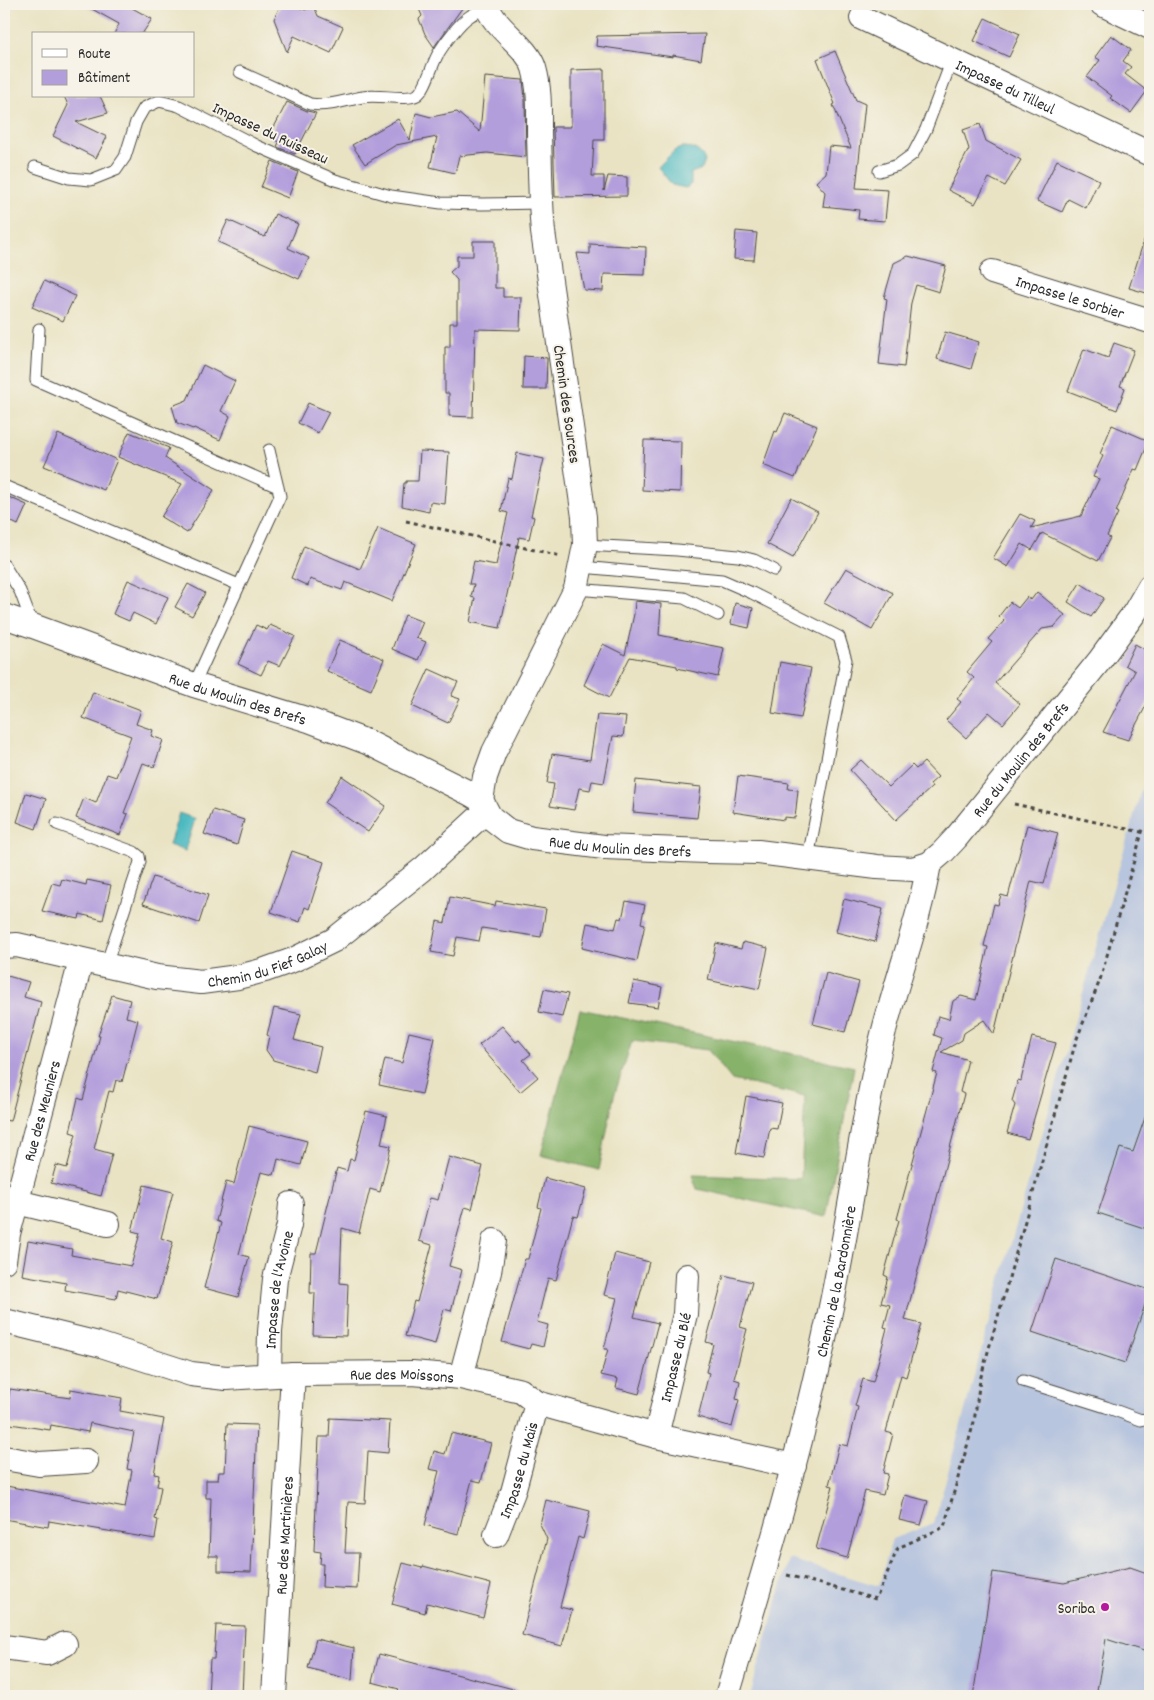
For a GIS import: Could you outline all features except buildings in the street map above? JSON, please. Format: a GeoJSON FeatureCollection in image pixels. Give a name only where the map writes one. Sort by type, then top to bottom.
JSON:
{"type":"FeatureCollection","features":[{"type":"Feature","properties":{"kind":"street"},"geometry":{"type":"LineString","coordinates":[[1102,4],[1150,27]]}},
{"type":"Feature","properties":{"kind":"street","name":"Chemin des Sources"},"geometry":{"type":"LineString","coordinates":[[483,805],[485,777],[494,752],[576,589],[583,558],[584,517],[540,202],[538,86],[533,66],[523,51],[498,26],[487,6]]}},
{"type":"Feature","properties":{"kind":"street","name":"Impasse du Tilleul"},"geometry":{"type":"LineString","coordinates":[[862,18],[1150,154]]}},
{"type":"Feature","properties":{"kind":"street","name":"Impasse le Sorbier"},"geometry":{"type":"LineString","coordinates":[[992,272],[1150,321]]}},
{"type":"Feature","properties":{"kind":"street","name":"Rue du Moulin des Brefs"},"geometry":{"type":"LineString","coordinates":[[4,616],[194,685],[309,720],[367,742],[410,763],[483,805],[498,825],[508,831],[532,838],[604,847],[706,852],[758,852],[895,868],[914,868],[929,864],[943,852],[1100,660],[1135,612],[1150,586]]}},
{"type":"Feature","properties":{"kind":"street","name":"Chemin du Fief Galay"},"geometry":{"type":"LineString","coordinates":[[4,946],[17,946],[157,977],[201,982],[238,977],[265,970],[293,960],[334,940],[424,869],[483,805]]}},
{"type":"Feature","properties":{"kind":"street","name":"Chemin de la Bardonnière"},"geometry":{"type":"LineString","coordinates":[[728,1696],[794,1466],[827,1327],[879,1048],[896,984],[919,912],[929,864]]}},
{"type":"Feature","properties":{"kind":"street","name":"Rue des Meuniers"},"geometry":{"type":"LineString","coordinates":[[4,1260],[8,1234],[81,961]]}},
{"type":"Feature","properties":{"kind":"street"},"geometry":{"type":"LineString","coordinates":[[17,1202],[108,1224]]}},
{"type":"Feature","properties":{"kind":"street","name":"Impasse de l'Avoine"},"geometry":{"type":"LineString","coordinates":[[269,1375],[274,1279],[289,1225],[291,1204]]}},
{"type":"Feature","properties":{"kind":"street"},"geometry":{"type":"LineString","coordinates":[[461,1377],[489,1272],[494,1241]]}},
{"type":"Feature","properties":{"kind":"street","name":"Impasse du Blé"},"geometry":{"type":"LineString","coordinates":[[656,1436],[685,1314],[687,1276]]}},
{"type":"Feature","properties":{"kind":"street","name":"Rue des Moissons"},"geometry":{"type":"LineString","coordinates":[[4,1320],[98,1344],[191,1374],[226,1378],[293,1374],[412,1372],[461,1377],[522,1391],[537,1403],[656,1436],[794,1466]]}},
{"type":"Feature","properties":{"kind":"street","name":"Rue des Martinières"},"geometry":{"type":"LineString","coordinates":[[274,1696],[293,1374]]}},
{"type":"Feature","properties":{"kind":"street","name":"Impasse du Maïs"},"geometry":{"type":"LineString","coordinates":[[496,1535],[513,1492],[537,1403]]}},
{"type":"Feature","properties":{"kind":"street"},"geometry":{"type":"LineString","coordinates":[[4,1458],[39,1464],[86,1461]]}},
{"type":"Feature","properties":{"kind":"street"},"geometry":{"type":"LineString","coordinates":[[4,1647],[47,1653],[64,1644]]}},
{"type":"Feature","properties":{"kind":"lane"},"geometry":{"type":"LineString","coordinates":[[240,72],[310,104],[334,104],[364,96],[408,98],[417,95],[423,89],[438,54],[454,33],[469,16],[487,6]]}},
{"type":"Feature","properties":{"kind":"lane"},"geometry":{"type":"LineString","coordinates":[[879,171],[898,165],[913,154],[926,129],[952,60]]}},
{"type":"Feature","properties":{"kind":"lane","name":"Impasse du Ruisseau"},"geometry":{"type":"LineString","coordinates":[[35,167],[69,178],[91,180],[116,170],[125,158],[136,122],[144,108],[159,101],[179,106],[257,146],[335,180],[391,196],[441,203],[540,202]]}},
{"type":"Feature","properties":{"kind":"lane"},"geometry":{"type":"LineString","coordinates":[[39,329],[36,380],[278,487]]}},
{"type":"Feature","properties":{"kind":"lane"},"geometry":{"type":"LineString","coordinates":[[194,685],[280,496],[269,450]]}},
{"type":"Feature","properties":{"kind":"lane"},"geometry":{"type":"LineString","coordinates":[[4,486],[239,585]]}},
{"type":"Feature","properties":{"kind":"lane"},"geometry":{"type":"LineString","coordinates":[[583,558],[677,550],[738,556],[754,560],[774,570]]}},
{"type":"Feature","properties":{"kind":"lane"},"geometry":{"type":"LineString","coordinates":[[583,558],[722,580],[839,637],[846,660],[808,858]]}},
{"type":"Feature","properties":{"kind":"lane"},"geometry":{"type":"LineString","coordinates":[[4,565],[20,591],[33,626],[4,627]]}},
{"type":"Feature","properties":{"kind":"lane"},"geometry":{"type":"LineString","coordinates":[[576,589],[684,598],[718,615]]}},
{"type":"Feature","properties":{"kind":"lane"},"geometry":{"type":"LineString","coordinates":[[57,824],[134,852],[139,856],[140,862],[106,966]]}},
{"type":"Feature","properties":{"kind":"lane"},"geometry":{"type":"LineString","coordinates":[[1023,1381],[1141,1420],[1150,1418]]}},
{"type":"Feature","properties":{"kind":"path"},"geometry":{"type":"LineString","coordinates":[[406,521],[583,558]]}},
{"type":"Feature","properties":{"kind":"path"},"geometry":{"type":"LineString","coordinates":[[988,798],[1150,834]]}},
{"type":"Feature","properties":{"kind":"path"},"geometry":{"type":"LineString","coordinates":[[762,1580],[788,1575],[876,1599],[898,1548],[944,1527],[974,1422],[980,1380],[1076,1041],[1100,980],[1142,831]]}},
{"type":"Feature","properties":{"kind":"shaded area"},"geometry":{"type":"Polygon","coordinates":[[[1149,763],[1150,1696],[750,1696],[789,1559],[879,1586],[892,1539],[934,1523],[1003,1271],[1149,763]]]}},
{"type":"Feature","properties":{"kind":"green space"},"geometry":{"type":"Polygon","coordinates":[[[580,1009],[854,1067],[826,1217],[697,1189],[692,1175],[801,1179],[805,1096],[732,1080],[708,1050],[632,1041],[614,1096],[599,1170],[541,1155],[580,1009]]]}},
{"type":"Feature","properties":{"kind":"water"},"geometry":{"type":"Polygon","coordinates":[[[683,147],[697,150],[705,161],[702,169],[691,173],[691,184],[686,188],[672,185],[658,167],[674,151],[683,147]]]}},
{"type":"Feature","properties":{"kind":"water"},"geometry":{"type":"Polygon","coordinates":[[[179,813],[195,819],[185,851],[169,845],[179,813]]]}},
{"type":"Feature","properties":{"kind":"place","name":"Soriba"},"geometry":{"type":"Point","coordinates":[1105,1607]}}]}
